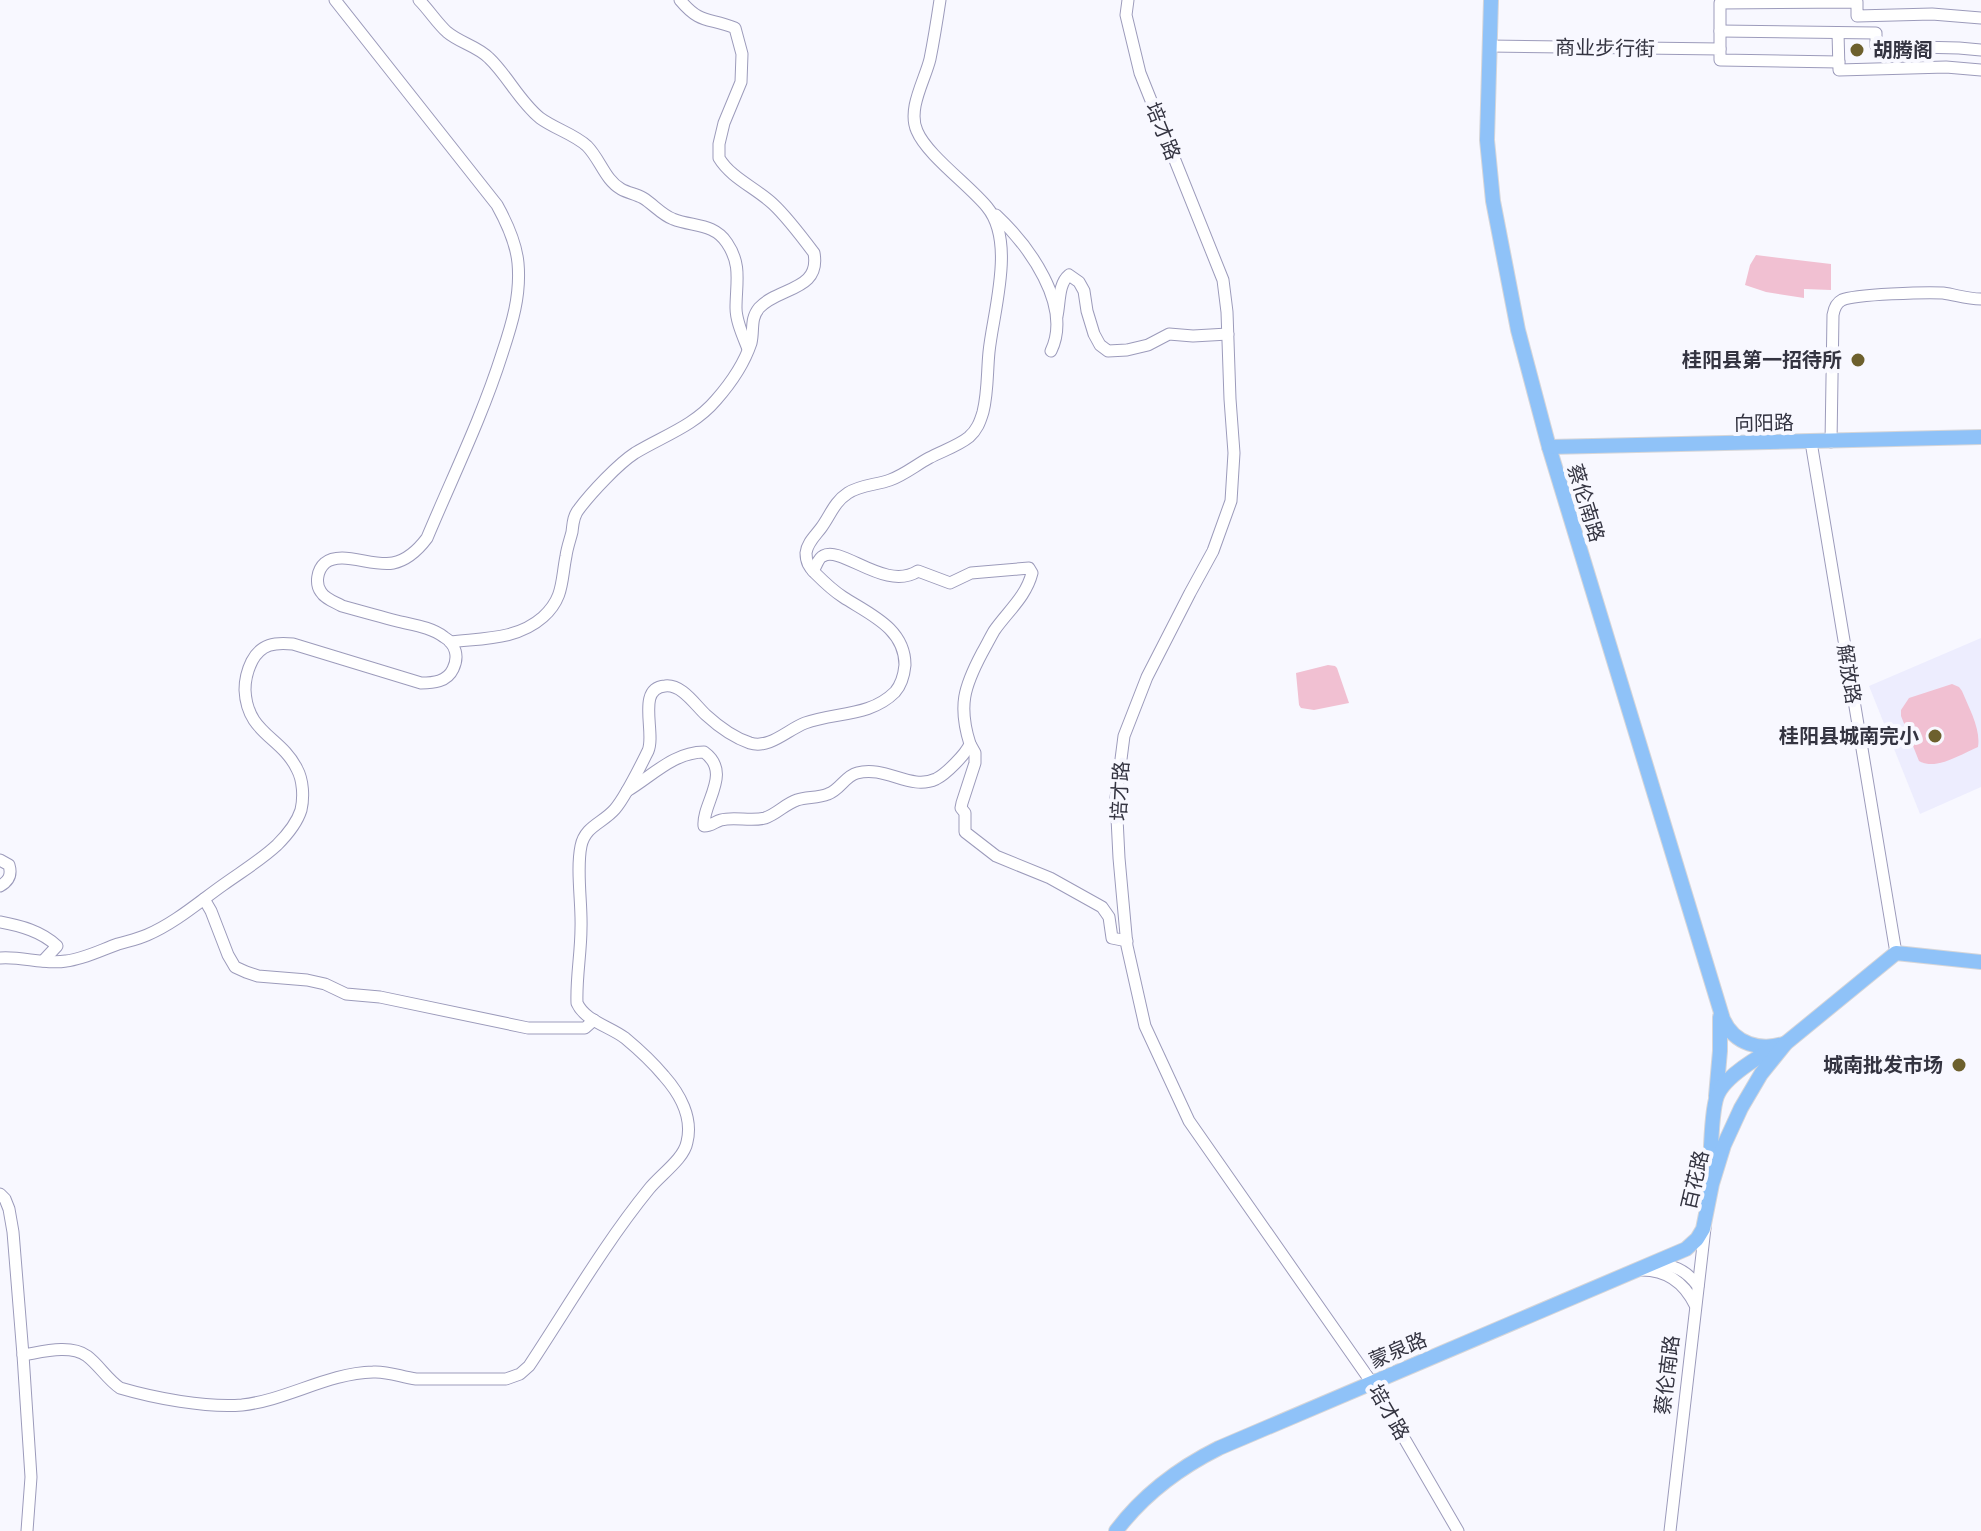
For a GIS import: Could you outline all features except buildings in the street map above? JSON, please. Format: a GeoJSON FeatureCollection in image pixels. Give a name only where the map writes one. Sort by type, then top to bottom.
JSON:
{"type":"FeatureCollection","features":[{"type":"Feature","properties":{"kind":"main road","name":"蔡伦南路"},"geometry":{"type":"LineString","coordinates":[[1491,0],[1487,140],[1493,201],[1518,330],[1549,447],[1726,1025],[1743,1041],[1765,1047],[1786,1043]]}},
{"type":"Feature","properties":{"kind":"main road","name":"向阳路"},"geometry":{"type":"LineString","coordinates":[[1549,447],[1981,437]]}},
{"type":"Feature","properties":{"kind":"main road"},"geometry":{"type":"LineString","coordinates":[[1896,953],[1981,962]]}},
{"type":"Feature","properties":{"kind":"main road","name":"百花路"},"geometry":{"type":"LineString","coordinates":[[1705,1223],[1712,1184],[1732,1126],[1761,1074],[1786,1043],[1896,953]]}},
{"type":"Feature","properties":{"kind":"main road","name":"蔡伦南路"},"geometry":{"type":"LineString","coordinates":[[1716,1101],[1720,1039],[1718,1004]]}},
{"type":"Feature","properties":{"kind":"main road","name":"百花路"},"geometry":{"type":"LineString","coordinates":[[1705,1223],[1716,1101],[1720,1089],[1758,1057],[1786,1043]]}},
{"type":"Feature","properties":{"kind":"main road","name":"蒙泉路"},"geometry":{"type":"LineString","coordinates":[[1116,1531],[1156,1489],[1202,1456],[1680,1252],[1692,1245],[1705,1223]]}},
{"type":"Feature","properties":{"kind":"street"},"geometry":{"type":"LineString","coordinates":[[0,958],[68,961],[147,935],[204,899],[276,846],[288,832],[301,810],[299,773],[287,754],[255,724],[246,699],[247,670],[262,647],[293,644],[421,683],[436,683],[449,677],[455,666],[457,655],[444,636],[329,599],[320,592],[318,572],[324,564],[334,559],[352,559],[376,565],[406,559],[427,538],[495,378],[515,310],[518,261],[513,239],[497,205],[335,0]]}},
{"type":"Feature","properties":{"kind":"street"},"geometry":{"type":"LineString","coordinates":[[419,0],[445,30],[488,57],[516,93],[541,118],[587,147],[617,187],[645,199],[671,219],[716,230],[728,244],[736,264],[739,276],[737,317],[748,349]]}},
{"type":"Feature","properties":{"kind":"street"},"geometry":{"type":"LineString","coordinates":[[450,642],[506,636],[545,615],[561,591],[566,551],[579,509],[633,455],[702,414],[730,383],[742,364],[752,340],[751,327],[756,313],[767,300],[802,285],[810,278],[816,260],[814,253],[772,202],[722,164],[719,158],[724,123],[741,82],[742,54],[735,28],[701,19],[680,0]]}},
{"type":"Feature","properties":{"kind":"street"},"geometry":{"type":"LineString","coordinates":[[940,0],[930,58],[916,100],[916,129],[928,147],[1004,223],[1039,270],[1053,298],[1057,316]]}},
{"type":"Feature","properties":{"kind":"street","name":"培才路"},"geometry":{"type":"LineString","coordinates":[[1128,0],[1126,15],[1140,73],[1223,280],[1234,453],[1231,501],[1213,551],[1147,677],[1124,736],[1116,798],[1119,858],[1127,941],[1145,1026],[1189,1121],[1372,1383],[1458,1531]]}},
{"type":"Feature","properties":{"kind":"street"},"geometry":{"type":"LineString","coordinates":[[1720,49],[1720,3],[1857,2],[1857,33]]}},
{"type":"Feature","properties":{"kind":"street"},"geometry":{"type":"LineString","coordinates":[[1857,16],[1932,14],[1981,18]]}},
{"type":"Feature","properties":{"kind":"street"},"geometry":{"type":"LineString","coordinates":[[1720,31],[1876,33],[1876,69]]}},
{"type":"Feature","properties":{"kind":"street"},"geometry":{"type":"LineString","coordinates":[[1838,33],[1839,62]]}},
{"type":"Feature","properties":{"kind":"street","name":"商业步行街"},"geometry":{"type":"LineString","coordinates":[[1489,46],[1720,49],[1720,60],[1839,62],[1839,70],[1946,67],[1981,70]]}},
{"type":"Feature","properties":{"kind":"street"},"geometry":{"type":"LineString","coordinates":[[1876,46],[1981,50]]}},
{"type":"Feature","properties":{"kind":"street"},"geometry":{"type":"LineString","coordinates":[[23,1355],[67,1350],[79,1352],[89,1357],[120,1388],[200,1404],[222,1405],[260,1401],[362,1373],[391,1372],[416,1379],[491,1380],[520,1374],[529,1366],[632,1211],[680,1158],[687,1146],[689,1132],[686,1110],[664,1076],[626,1039],[581,1011],[577,1003],[581,847],[590,828],[614,810],[650,747],[649,698],[662,686],[680,691],[721,727],[753,744],[778,738],[801,724],[876,705],[895,691],[903,678],[905,660],[902,646],[880,619],[826,585],[809,567],[806,552],[836,502],[849,492],[894,478],[967,438],[978,426],[988,384],[1001,257],[997,222],[990,209]]}},
{"type":"Feature","properties":{"kind":"street"},"geometry":{"type":"LineString","coordinates":[[1051,351],[1055,342],[1062,285],[1069,275],[1079,282],[1084,291],[1094,334],[1108,351],[1148,345],[1169,334],[1228,334]]}},
{"type":"Feature","properties":{"kind":"street"},"geometry":{"type":"LineString","coordinates":[[1831,442],[1833,315],[1840,300],[1860,296],[1944,293],[1981,299]]}},
{"type":"Feature","properties":{"kind":"street","name":"解放路"},"geometry":{"type":"LineString","coordinates":[[1811,442],[1896,953]]}},
{"type":"Feature","properties":{"kind":"street"},"geometry":{"type":"LineString","coordinates":[[813,571],[820,557],[827,554],[887,576],[903,578],[918,571],[950,583],[971,573],[1029,568],[1032,573],[1030,581],[994,631],[965,690],[964,719],[975,757],[961,808],[965,817],[965,832],[996,856],[1050,878],[1102,907],[1109,917],[1112,938],[1127,941]]}},
{"type":"Feature","properties":{"kind":"street"},"geometry":{"type":"LineString","coordinates":[[626,791],[678,757],[704,752],[713,761],[716,780],[703,819],[704,826],[709,827],[720,820],[764,818],[796,801],[829,794],[852,774],[860,772],[881,772],[915,782],[935,780],[968,750],[970,744]]}},
{"type":"Feature","properties":{"kind":"street"},"geometry":{"type":"LineString","coordinates":[[0,860],[9,865],[11,871],[5,884],[0,886]]}},
{"type":"Feature","properties":{"kind":"street"},"geometry":{"type":"LineString","coordinates":[[204,899],[235,967],[258,976],[307,980],[346,994],[380,997],[519,1027],[585,1028],[594,1020]]}},
{"type":"Feature","properties":{"kind":"street"},"geometry":{"type":"LineString","coordinates":[[0,922],[47,937],[57,946],[43,961]]}},
{"type":"Feature","properties":{"kind":"street"},"geometry":{"type":"LineString","coordinates":[[0,1194],[9,1209],[13,1232],[23,1355],[31,1477],[27,1531]]}},
{"type":"Feature","properties":{"kind":"street","name":"蔡伦南路"},"geometry":{"type":"LineString","coordinates":[[1670,1531],[1705,1223]]}},
{"type":"Feature","properties":{"kind":"street"},"geometry":{"type":"LineString","coordinates":[[1645,1267],[1666,1264],[1679,1268],[1698,1286]]}},
{"type":"Feature","properties":{"kind":"street"},"geometry":{"type":"LineString","coordinates":[[1645,1267],[1673,1278],[1684,1287],[1696,1306]]}},
{"type":"Feature","properties":{"kind":"shaded area"},"geometry":{"type":"Polygon","coordinates":[[[1756,255],[1831,264],[1831,290],[1804,289],[1804,298],[1745,285],[1756,255]]]}},
{"type":"Feature","properties":{"kind":"shaded area","name":"桂阳县城南完小"},"geometry":{"type":"Polygon","coordinates":[[[1981,638],[1981,787],[1920,814],[1869,686],[1981,638]]]}},
{"type":"Feature","properties":{"kind":"shaded area"},"geometry":{"type":"Polygon","coordinates":[[[1328,665],[1337,668],[1349,703],[1314,710],[1301,708],[1296,673],[1328,665]]]}},
{"type":"Feature","properties":{"kind":"shaded area"},"geometry":{"type":"Polygon","coordinates":[[[1952,684],[1962,691],[1971,711],[1978,733],[1978,747],[1948,760],[1926,764],[1919,761],[1901,710],[1909,698],[1952,684]]]}},
{"type":"Feature","properties":{"kind":"place","name":"胡腾阁"},"geometry":{"type":"Point","coordinates":[1857,50]}},
{"type":"Feature","properties":{"kind":"place","name":"桂阳县第一招待所"},"geometry":{"type":"Point","coordinates":[1858,360]}},
{"type":"Feature","properties":{"kind":"place","name":"桂阳县城南完小"},"geometry":{"type":"Point","coordinates":[1935,736]}},
{"type":"Feature","properties":{"kind":"place","name":"城南批发市场"},"geometry":{"type":"Point","coordinates":[1959,1065]}}]}
